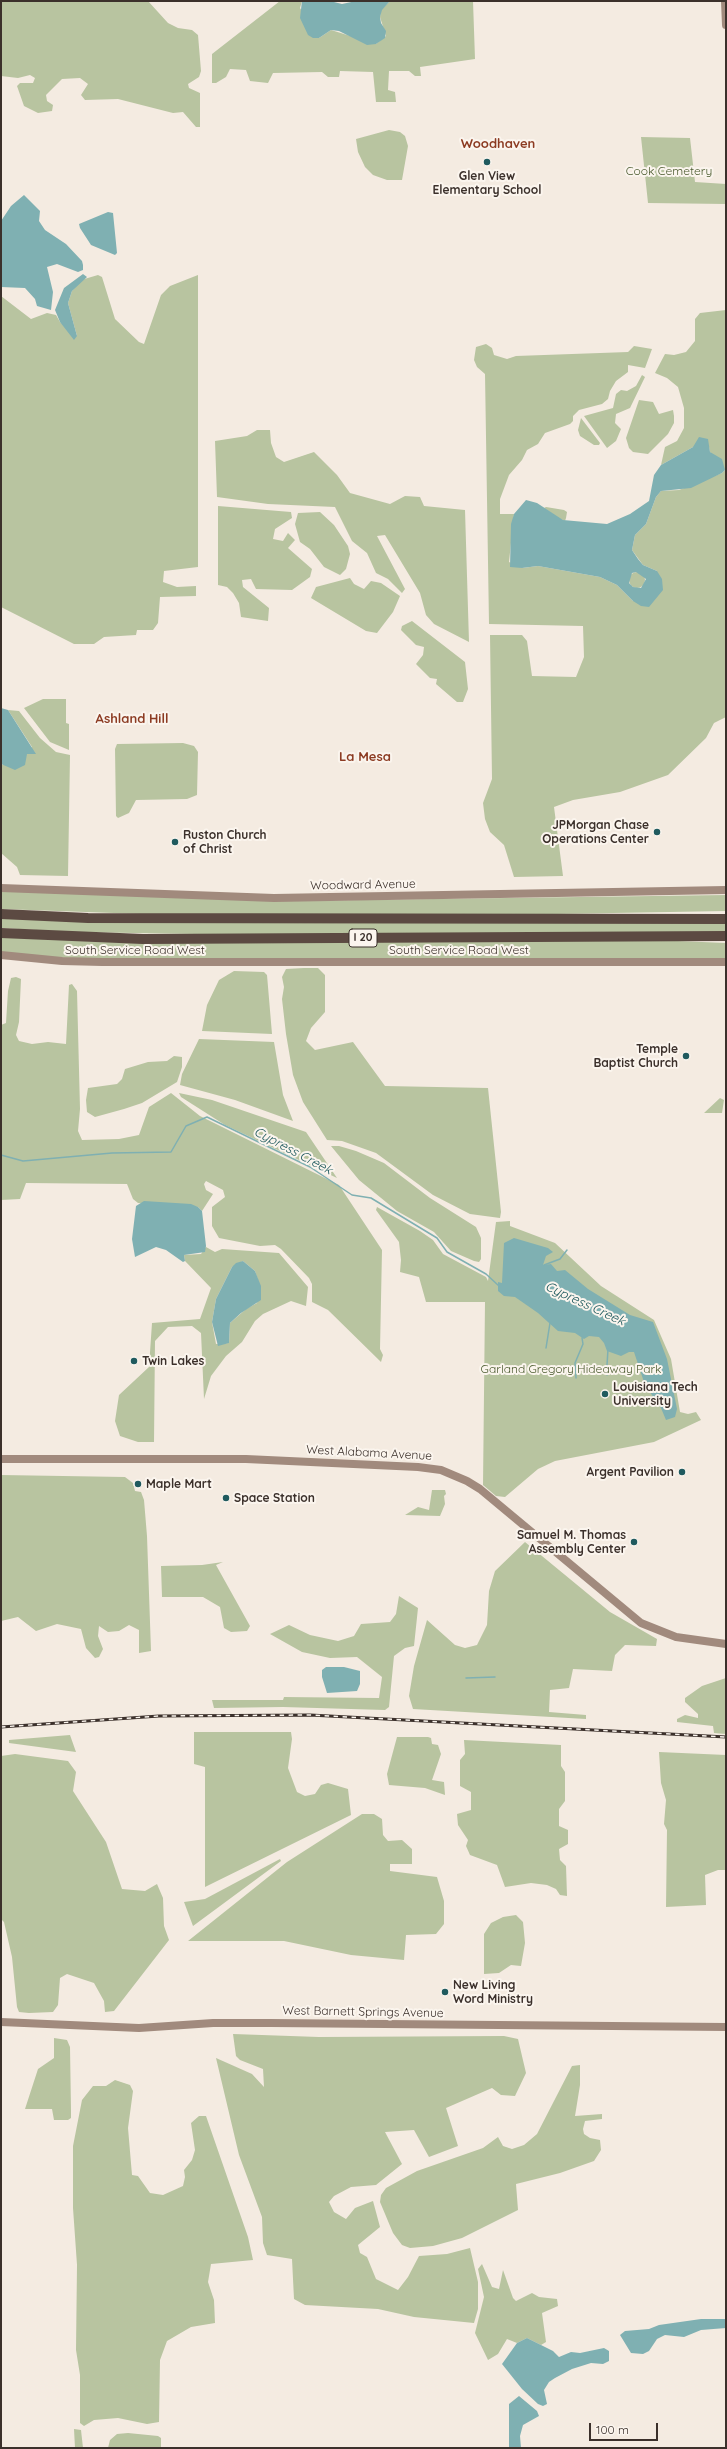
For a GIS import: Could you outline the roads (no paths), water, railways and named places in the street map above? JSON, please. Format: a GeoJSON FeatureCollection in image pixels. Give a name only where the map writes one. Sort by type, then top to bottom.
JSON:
{"type":"FeatureCollection","features":[{"type":"Feature","properties":{"kind":"highway","name":"I 20"},"geometry":{"type":"LineString","coordinates":[[1,914],[88,918],[726,918]]}},
{"type":"Feature","properties":{"kind":"highway","name":"I 20"},"geometry":{"type":"LineString","coordinates":[[1,933],[143,939],[726,936]]}},
{"type":"Feature","properties":{"kind":"main road"},"geometry":{"type":"LineString","coordinates":[[725,1],[726,25]]}},
{"type":"Feature","properties":{"kind":"main road","name":"Woodward Avenue"},"geometry":{"type":"LineString","coordinates":[[1,888],[340,898],[726,890]]}},
{"type":"Feature","properties":{"kind":"main road","name":"South Service Road West"},"geometry":{"type":"LineString","coordinates":[[1,954],[62,962],[726,962]]}},
{"type":"Feature","properties":{"kind":"main road","name":"West Alabama Avenue"},"geometry":{"type":"LineString","coordinates":[[1,1459],[246,1460],[418,1467],[441,1470],[480,1489],[641,1623],[676,1637],[726,1644]]}},
{"type":"Feature","properties":{"kind":"main road","name":"West Barnett Springs Avenue"},"geometry":{"type":"LineString","coordinates":[[1,2022],[139,2028],[231,2023],[726,2027]]}},
{"type":"Feature","properties":{"kind":"water"},"geometry":{"type":"Polygon","coordinates":[[[302,1],[330,1],[342,4],[356,1],[390,1],[382,10],[380,17],[381,23],[386,31],[385,38],[376,44],[367,45],[339,31],[331,30],[319,38],[313,38],[308,35],[300,18],[302,1]]]}},
{"type":"Feature","properties":{"kind":"water"},"geometry":{"type":"Polygon","coordinates":[[[24,195],[40,211],[39,221],[45,230],[66,244],[82,261],[83,265],[83,270],[78,272],[57,264],[47,267],[53,292],[51,310],[37,306],[35,299],[25,288],[1,287],[1,221],[11,206],[24,195]]]}},
{"type":"Feature","properties":{"kind":"water"},"geometry":{"type":"Polygon","coordinates":[[[108,212],[113,213],[117,253],[115,255],[91,245],[79,224],[108,212]]]}},
{"type":"Feature","properties":{"kind":"water"},"geometry":{"type":"Polygon","coordinates":[[[83,274],[87,277],[72,291],[68,303],[77,336],[74,340],[60,322],[55,310],[64,288],[83,274]]]}},
{"type":"Feature","properties":{"kind":"water"},"geometry":{"type":"Polygon","coordinates":[[[699,437],[708,439],[710,452],[722,459],[725,470],[722,473],[691,488],[661,491],[656,497],[646,524],[635,535],[632,550],[643,565],[657,571],[662,579],[663,590],[649,607],[641,606],[633,601],[617,585],[600,577],[538,566],[522,568],[510,567],[511,524],[514,514],[526,500],[537,503],[563,520],[607,524],[630,514],[649,501],[654,475],[661,465],[693,447],[699,437]],[[636,572],[632,573],[629,583],[633,587],[641,588],[646,579],[636,572]]]}},
{"type":"Feature","properties":{"kind":"water"},"geometry":{"type":"Polygon","coordinates":[[[1,708],[8,710],[36,754],[27,754],[25,765],[15,770],[1,764],[1,708]]]}},
{"type":"Feature","properties":{"kind":"water"},"geometry":{"type":"Polygon","coordinates":[[[144,1201],[191,1204],[198,1207],[202,1211],[206,1246],[205,1252],[184,1255],[185,1261],[183,1262],[166,1250],[156,1247],[135,1257],[132,1239],[136,1206],[144,1201]]]}},
{"type":"Feature","properties":{"kind":"water"},"geometry":{"type":"Polygon","coordinates":[[[514,1238],[548,1248],[553,1252],[546,1256],[543,1265],[551,1264],[557,1271],[565,1270],[588,1289],[630,1315],[653,1322],[667,1359],[677,1409],[675,1417],[666,1420],[661,1408],[645,1385],[634,1352],[629,1352],[621,1356],[607,1351],[604,1343],[599,1337],[589,1336],[584,1339],[575,1333],[558,1331],[538,1313],[515,1297],[504,1296],[498,1291],[498,1282],[502,1283],[504,1243],[514,1238]]]}},
{"type":"Feature","properties":{"kind":"water"},"geometry":{"type":"Polygon","coordinates":[[[243,1261],[255,1271],[261,1286],[261,1300],[241,1313],[230,1323],[229,1343],[218,1346],[212,1322],[216,1299],[232,1267],[236,1263],[243,1261]]]}},
{"type":"Feature","properties":{"kind":"water"},"geometry":{"type":"Polygon","coordinates":[[[326,1667],[344,1667],[360,1671],[360,1684],[357,1691],[327,1693],[322,1677],[322,1670],[326,1667]]]}},
{"type":"Feature","properties":{"kind":"water"},"geometry":{"type":"Polygon","coordinates":[[[701,2319],[726,2319],[726,2328],[701,2330],[684,2337],[665,2335],[657,2339],[649,2351],[643,2354],[631,2353],[620,2335],[625,2331],[649,2329],[659,2325],[701,2319]]]}},
{"type":"Feature","properties":{"kind":"water"},"geometry":{"type":"Polygon","coordinates":[[[527,2338],[553,2351],[559,2357],[571,2352],[580,2353],[604,2348],[609,2351],[609,2361],[603,2364],[591,2363],[572,2369],[549,2382],[544,2390],[547,2404],[543,2406],[538,2404],[522,2389],[502,2364],[517,2343],[527,2338]]]}},
{"type":"Feature","properties":{"kind":"water"},"geometry":{"type":"Polygon","coordinates":[[[519,2396],[537,2411],[539,2416],[523,2425],[520,2436],[521,2448],[509,2448],[509,2404],[519,2396]]]}},
{"type":"Feature","properties":{"kind":"waterway","name":"Cypress Creek"},"geometry":{"type":"LineString","coordinates":[[1,1155],[23,1161],[112,1153],[171,1152],[186,1126],[207,1117],[310,1167],[352,1195],[371,1198],[437,1238],[447,1252],[486,1274],[499,1286]]}},
{"type":"Feature","properties":{"kind":"waterway"},"geometry":{"type":"LineString","coordinates":[[544,1265],[560,1259],[567,1250]]}},
{"type":"Feature","properties":{"kind":"waterway"},"geometry":{"type":"LineString","coordinates":[[546,1348],[550,1323]]}},
{"type":"Feature","properties":{"kind":"waterway"},"geometry":{"type":"LineString","coordinates":[[576,1378],[575,1363],[583,1344],[582,1338]]}},
{"type":"Feature","properties":{"kind":"waterway"},"geometry":{"type":"LineString","coordinates":[[607,1365],[608,1349]]}},
{"type":"Feature","properties":{"kind":"waterway"},"geometry":{"type":"LineString","coordinates":[[607,1369],[607,1375]]}},
{"type":"Feature","properties":{"kind":"waterway"},"geometry":{"type":"LineString","coordinates":[[466,1678],[495,1677]]}},
{"type":"Feature","properties":{"kind":"railway"},"geometry":{"type":"LineString","coordinates":[[1,1727],[159,1716],[310,1715],[726,1737]]}},
{"type":"Feature","properties":{"kind":"place","name":"Glen View Elementary School"},"geometry":{"type":"Point","coordinates":[487,162]}},
{"type":"Feature","properties":{"kind":"place","name":"JPMorgan Chase Operations Center"},"geometry":{"type":"Point","coordinates":[657,832]}},
{"type":"Feature","properties":{"kind":"place","name":"Ruston Church of Christ"},"geometry":{"type":"Point","coordinates":[175,842]}},
{"type":"Feature","properties":{"kind":"place","name":"Temple Baptist Church"},"geometry":{"type":"Point","coordinates":[686,1056]}},
{"type":"Feature","properties":{"kind":"place","name":"Twin Lakes"},"geometry":{"type":"Point","coordinates":[134,1361]}},
{"type":"Feature","properties":{"kind":"place","name":"Louisiana Tech University"},"geometry":{"type":"Point","coordinates":[605,1394]}},
{"type":"Feature","properties":{"kind":"place","name":"Argent Pavilion"},"geometry":{"type":"Point","coordinates":[682,1472]}},
{"type":"Feature","properties":{"kind":"place","name":"Maple Mart"},"geometry":{"type":"Point","coordinates":[138,1484]}},
{"type":"Feature","properties":{"kind":"place","name":"Space Station"},"geometry":{"type":"Point","coordinates":[226,1498]}},
{"type":"Feature","properties":{"kind":"place","name":"Samuel M. Thomas Assembly Center"},"geometry":{"type":"Point","coordinates":[634,1542]}},
{"type":"Feature","properties":{"kind":"place","name":"New Living Word Ministry"},"geometry":{"type":"Point","coordinates":[445,1992]}},
{"type":"Feature","properties":{"kind":"district","name":"Woodhaven"},"geometry":{"type":"Point","coordinates":[498,144]}},
{"type":"Feature","properties":{"kind":"district","name":"Ashland Hill"},"geometry":{"type":"Point","coordinates":[132,719]}},
{"type":"Feature","properties":{"kind":"district","name":"La Mesa"},"geometry":{"type":"Point","coordinates":[365,757]}},
{"type":"Feature","properties":{"kind":"park label","name":"Cook Cemetery"},"geometry":{"type":"Point","coordinates":[669,171]}},
{"type":"Feature","properties":{"kind":"park label","name":"Garland Gregory Hideaway Park"},"geometry":{"type":"Point","coordinates":[571,1369]}}]}
